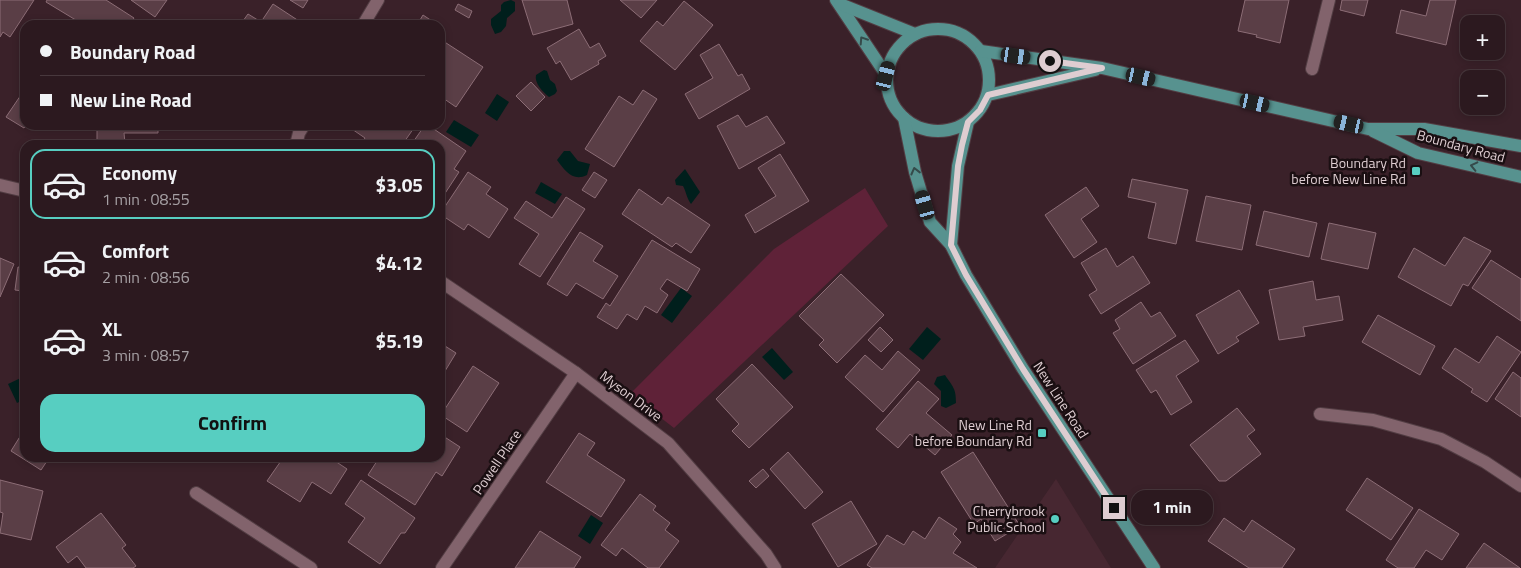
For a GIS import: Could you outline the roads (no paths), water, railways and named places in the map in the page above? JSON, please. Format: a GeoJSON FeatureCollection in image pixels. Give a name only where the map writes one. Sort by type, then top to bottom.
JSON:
{"type":"FeatureCollection","features":[{"type":"Feature","properties":{"kind":"main road"},"geometry":{"type":"LineString","coordinates":[[838,2],[915,34]]}},
{"type":"Feature","properties":{"kind":"main road"},"geometry":{"type":"LineString","coordinates":[[838,2],[886,76]]}},
{"type":"Feature","properties":{"kind":"main road"},"geometry":{"type":"LineString","coordinates":[[933,29],[951,30],[968,38],[981,51],[988,65],[990,80],[988,95],[980,110],[968,122],[952,129],[935,131],[918,128],[904,118],[894,106],[888,92],[886,76],[891,59],[901,45],[915,34],[933,29]]}},
{"type":"Feature","properties":{"kind":"main road","name":"Boundary Road"},"geometry":{"type":"LineString","coordinates":[[981,51],[1102,68],[1368,129],[1418,153],[1521,177]]}},
{"type":"Feature","properties":{"kind":"main road","name":"Boundary Road"},"geometry":{"type":"LineString","coordinates":[[988,95],[1102,68]]}},
{"type":"Feature","properties":{"kind":"main road","name":"New Line Road"},"geometry":{"type":"LineString","coordinates":[[904,118],[915,172],[930,222],[951,245],[966,275],[1023,369],[1154,568]]}},
{"type":"Feature","properties":{"kind":"main road"},"geometry":{"type":"LineString","coordinates":[[951,245],[958,166],[968,122]]}},
{"type":"Feature","properties":{"kind":"main road","name":"Boundary Road"},"geometry":{"type":"LineString","coordinates":[[1368,129],[1424,129],[1521,146]]}},
{"type":"Feature","properties":{"kind":"street"},"geometry":{"type":"LineString","coordinates":[[366,20],[378,0]]}},
{"type":"Feature","properties":{"kind":"street"},"geometry":{"type":"LineString","coordinates":[[1312,69],[1329,0]]}},
{"type":"Feature","properties":{"kind":"street"},"geometry":{"type":"LineString","coordinates":[[0,185],[20,190]]}},
{"type":"Feature","properties":{"kind":"street","name":"Myson Drive"},"geometry":{"type":"LineString","coordinates":[[445,284],[576,373],[668,443],[766,554],[775,568]]}},
{"type":"Feature","properties":{"kind":"street","name":"Powell Place"},"geometry":{"type":"LineString","coordinates":[[442,568],[576,373]]}},
{"type":"Feature","properties":{"kind":"street"},"geometry":{"type":"LineString","coordinates":[[1320,414],[1373,420],[1441,439],[1485,462],[1521,486]]}},
{"type":"Feature","properties":{"kind":"street"},"geometry":{"type":"LineString","coordinates":[[196,493],[311,568]]}},
{"type":"Feature","properties":{"kind":"place","name":"Boundary Rd before New Line Rd"},"geometry":{"type":"Point","coordinates":[1416,171]}},
{"type":"Feature","properties":{"kind":"place","name":"New Line Rd before Boundary Rd"},"geometry":{"type":"Point","coordinates":[1042,433]}},
{"type":"Feature","properties":{"kind":"place","name":"Cherrybrook Public School"},"geometry":{"type":"Point","coordinates":[1055,519]}}]}
